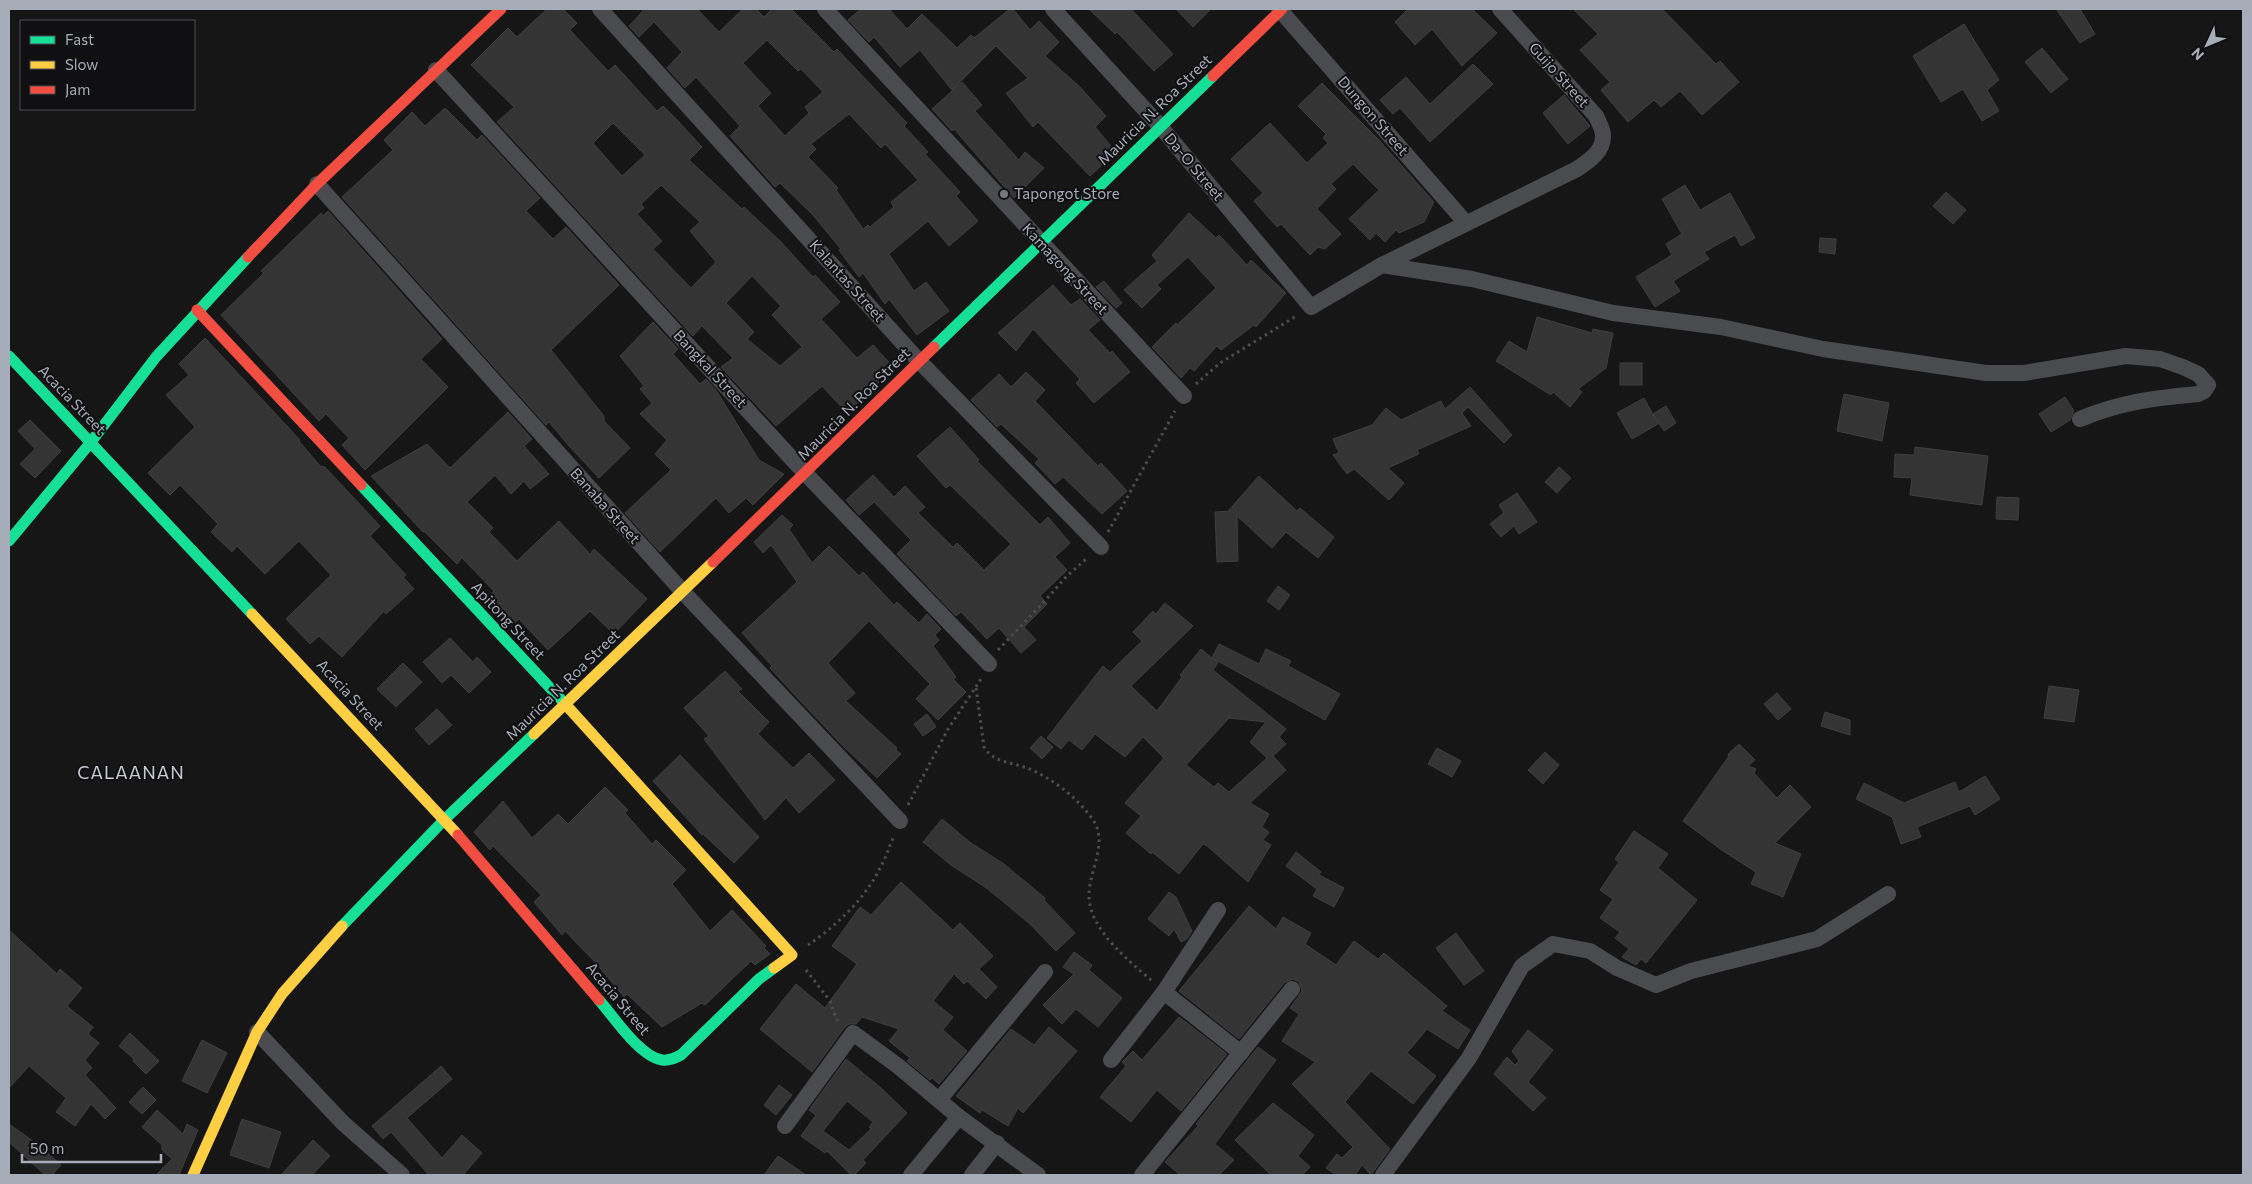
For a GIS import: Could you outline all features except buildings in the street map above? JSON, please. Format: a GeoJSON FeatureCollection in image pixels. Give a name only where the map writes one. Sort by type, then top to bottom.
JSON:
{"type":"FeatureCollection","features":[{"type":"Feature","properties":{"kind":"street"},"geometry":{"type":"LineString","coordinates":[[9,541],[91,442],[156,357],[197,310],[316,184],[501,9]]}},
{"type":"Feature","properties":{"kind":"street","name":"Kalantas Street"},"geometry":{"type":"LineString","coordinates":[[600,9],[919,361],[1100,546]]}},
{"type":"Feature","properties":{"kind":"street","name":"Kamagong Street"},"geometry":{"type":"LineString","coordinates":[[825,9],[1039,242],[1184,396]]}},
{"type":"Feature","properties":{"kind":"street","name":"Da-O Street"},"geometry":{"type":"LineString","coordinates":[[1053,9],[1160,126],[1311,307]]}},
{"type":"Feature","properties":{"kind":"street","name":"Mauricia N. Roa Street"},"geometry":{"type":"LineString","coordinates":[[192,1175],[257,1032],[282,994],[328,941],[446,819],[805,473],[1039,242],[1280,9]]}},
{"type":"Feature","properties":{"kind":"street","name":"Dungon Street"},"geometry":{"type":"LineString","coordinates":[[1280,9],[1466,222]]}},
{"type":"Feature","properties":{"kind":"street","name":"Guijo Street"},"geometry":{"type":"LineString","coordinates":[[1466,222],[1578,169],[1591,160],[1600,149],[1604,134],[1596,116],[1500,9]]}},
{"type":"Feature","properties":{"kind":"street","name":"Bangkal Street"},"geometry":{"type":"LineString","coordinates":[[436,70],[805,473],[989,664]]}},
{"type":"Feature","properties":{"kind":"street","name":"Banaba Street"},"geometry":{"type":"LineString","coordinates":[[316,184],[682,592],[900,821]]}},
{"type":"Feature","properties":{"kind":"street"},"geometry":{"type":"LineString","coordinates":[[1311,307],[1382,266],[1466,222]]}},
{"type":"Feature","properties":{"kind":"street"},"geometry":{"type":"LineString","coordinates":[[1382,266],[1472,278],[1612,313],[1721,327],[1823,349],[1986,373],[2024,373],[2126,356],[2160,359],[2198,374],[2208,385],[2204,391],[2198,394],[2139,400],[2109,407],[2080,419]]}},
{"type":"Feature","properties":{"kind":"street","name":"Apitong Street"},"geometry":{"type":"LineString","coordinates":[[197,310],[565,704],[792,955]]}},
{"type":"Feature","properties":{"kind":"street","name":"Acacia Street"},"geometry":{"type":"LineString","coordinates":[[9,356],[446,819],[642,1050],[661,1061],[672,1060],[681,1055],[759,978],[792,955]]}},
{"type":"Feature","properties":{"kind":"street"},"geometry":{"type":"LineString","coordinates":[[1382,1175],[1470,1058],[1522,966],[1553,944],[1590,950],[1616,968],[1656,985],[1690,971],[1817,939],[1888,894]]}},
{"type":"Feature","properties":{"kind":"street"},"geometry":{"type":"LineString","coordinates":[[1111,1060],[1164,992],[1218,910]]}},
{"type":"Feature","properties":{"kind":"street"},"geometry":{"type":"LineString","coordinates":[[939,1100],[1045,972]]}},
{"type":"Feature","properties":{"kind":"street"},"geometry":{"type":"LineString","coordinates":[[1142,1175],[1292,989]]}},
{"type":"Feature","properties":{"kind":"street"},"geometry":{"type":"LineString","coordinates":[[1164,992],[1241,1054]]}},
{"type":"Feature","properties":{"kind":"street"},"geometry":{"type":"LineString","coordinates":[[257,1032],[343,1123],[402,1175]]}},
{"type":"Feature","properties":{"kind":"street"},"geometry":{"type":"LineString","coordinates":[[785,1126],[853,1033],[898,1066],[959,1117],[997,1143],[1038,1175]]}},
{"type":"Feature","properties":{"kind":"street"},"geometry":{"type":"LineString","coordinates":[[911,1175],[959,1117]]}},
{"type":"Feature","properties":{"kind":"street"},"geometry":{"type":"LineString","coordinates":[[972,1175],[997,1143]]}},
{"type":"Feature","properties":{"kind":"path"},"geometry":{"type":"LineString","coordinates":[[853,1033],[842,1028],[830,1001],[792,955],[835,923],[860,899],[880,869],[900,821],[948,729],[976,688],[999,647],[1066,577],[1100,546],[1184,396],[1220,363],[1311,307]]}},
{"type":"Feature","properties":{"kind":"path"},"geometry":{"type":"LineString","coordinates":[[976,688],[984,748],[988,753],[993,758],[1028,769],[1057,785],[1081,805],[1094,822],[1100,841],[1092,871],[1089,898],[1093,916],[1111,943],[1164,992]]}},
{"type":"Feature","properties":{"kind":"traffic: fast"},"geometry":{"type":"LineString","coordinates":[[934,347],[1213,76]]}},
{"type":"Feature","properties":{"kind":"traffic: fast"},"geometry":{"type":"LineString","coordinates":[[9,541],[91,442],[156,357],[248,257]]}},
{"type":"Feature","properties":{"kind":"traffic: fast"},"geometry":{"type":"LineString","coordinates":[[9,356],[252,614]]}},
{"type":"Feature","properties":{"kind":"traffic: fast"},"geometry":{"type":"LineString","coordinates":[[361,485],[567,706]]}},
{"type":"Feature","properties":{"kind":"traffic: fast"},"geometry":{"type":"LineString","coordinates":[[342,926],[445,819],[534,734]]}},
{"type":"Feature","properties":{"kind":"traffic: fast"},"geometry":{"type":"LineString","coordinates":[[599,1000],[645,1052],[662,1060],[670,1060],[681,1055],[759,979],[774,968]]}},
{"type":"Feature","properties":{"kind":"traffic: slow"},"geometry":{"type":"LineString","coordinates":[[534,734],[713,562]]}},
{"type":"Feature","properties":{"kind":"traffic: slow"},"geometry":{"type":"LineString","coordinates":[[252,614],[458,835]]}},
{"type":"Feature","properties":{"kind":"traffic: slow"},"geometry":{"type":"LineString","coordinates":[[567,706],[792,955],[774,968]]}},
{"type":"Feature","properties":{"kind":"traffic: slow"},"geometry":{"type":"LineString","coordinates":[[193,1175],[257,1032],[282,994],[342,926]]}},
{"type":"Feature","properties":{"kind":"traffic: jam"},"geometry":{"type":"LineString","coordinates":[[248,257],[317,184],[501,9]]}},
{"type":"Feature","properties":{"kind":"traffic: jam"},"geometry":{"type":"LineString","coordinates":[[1213,76],[1282,9]]}},
{"type":"Feature","properties":{"kind":"traffic: jam"},"geometry":{"type":"LineString","coordinates":[[197,310],[361,485]]}},
{"type":"Feature","properties":{"kind":"traffic: jam"},"geometry":{"type":"LineString","coordinates":[[713,562],[934,347]]}},
{"type":"Feature","properties":{"kind":"traffic: jam"},"geometry":{"type":"LineString","coordinates":[[458,835],[599,1000]]}},
{"type":"Feature","properties":{"kind":"place","name":"Tapongot Store"},"geometry":{"type":"Point","coordinates":[1004,194]}},
{"type":"Feature","properties":{"kind":"district","name":"CALAANAN"},"geometry":{"type":"Point","coordinates":[131,773]}}]}
